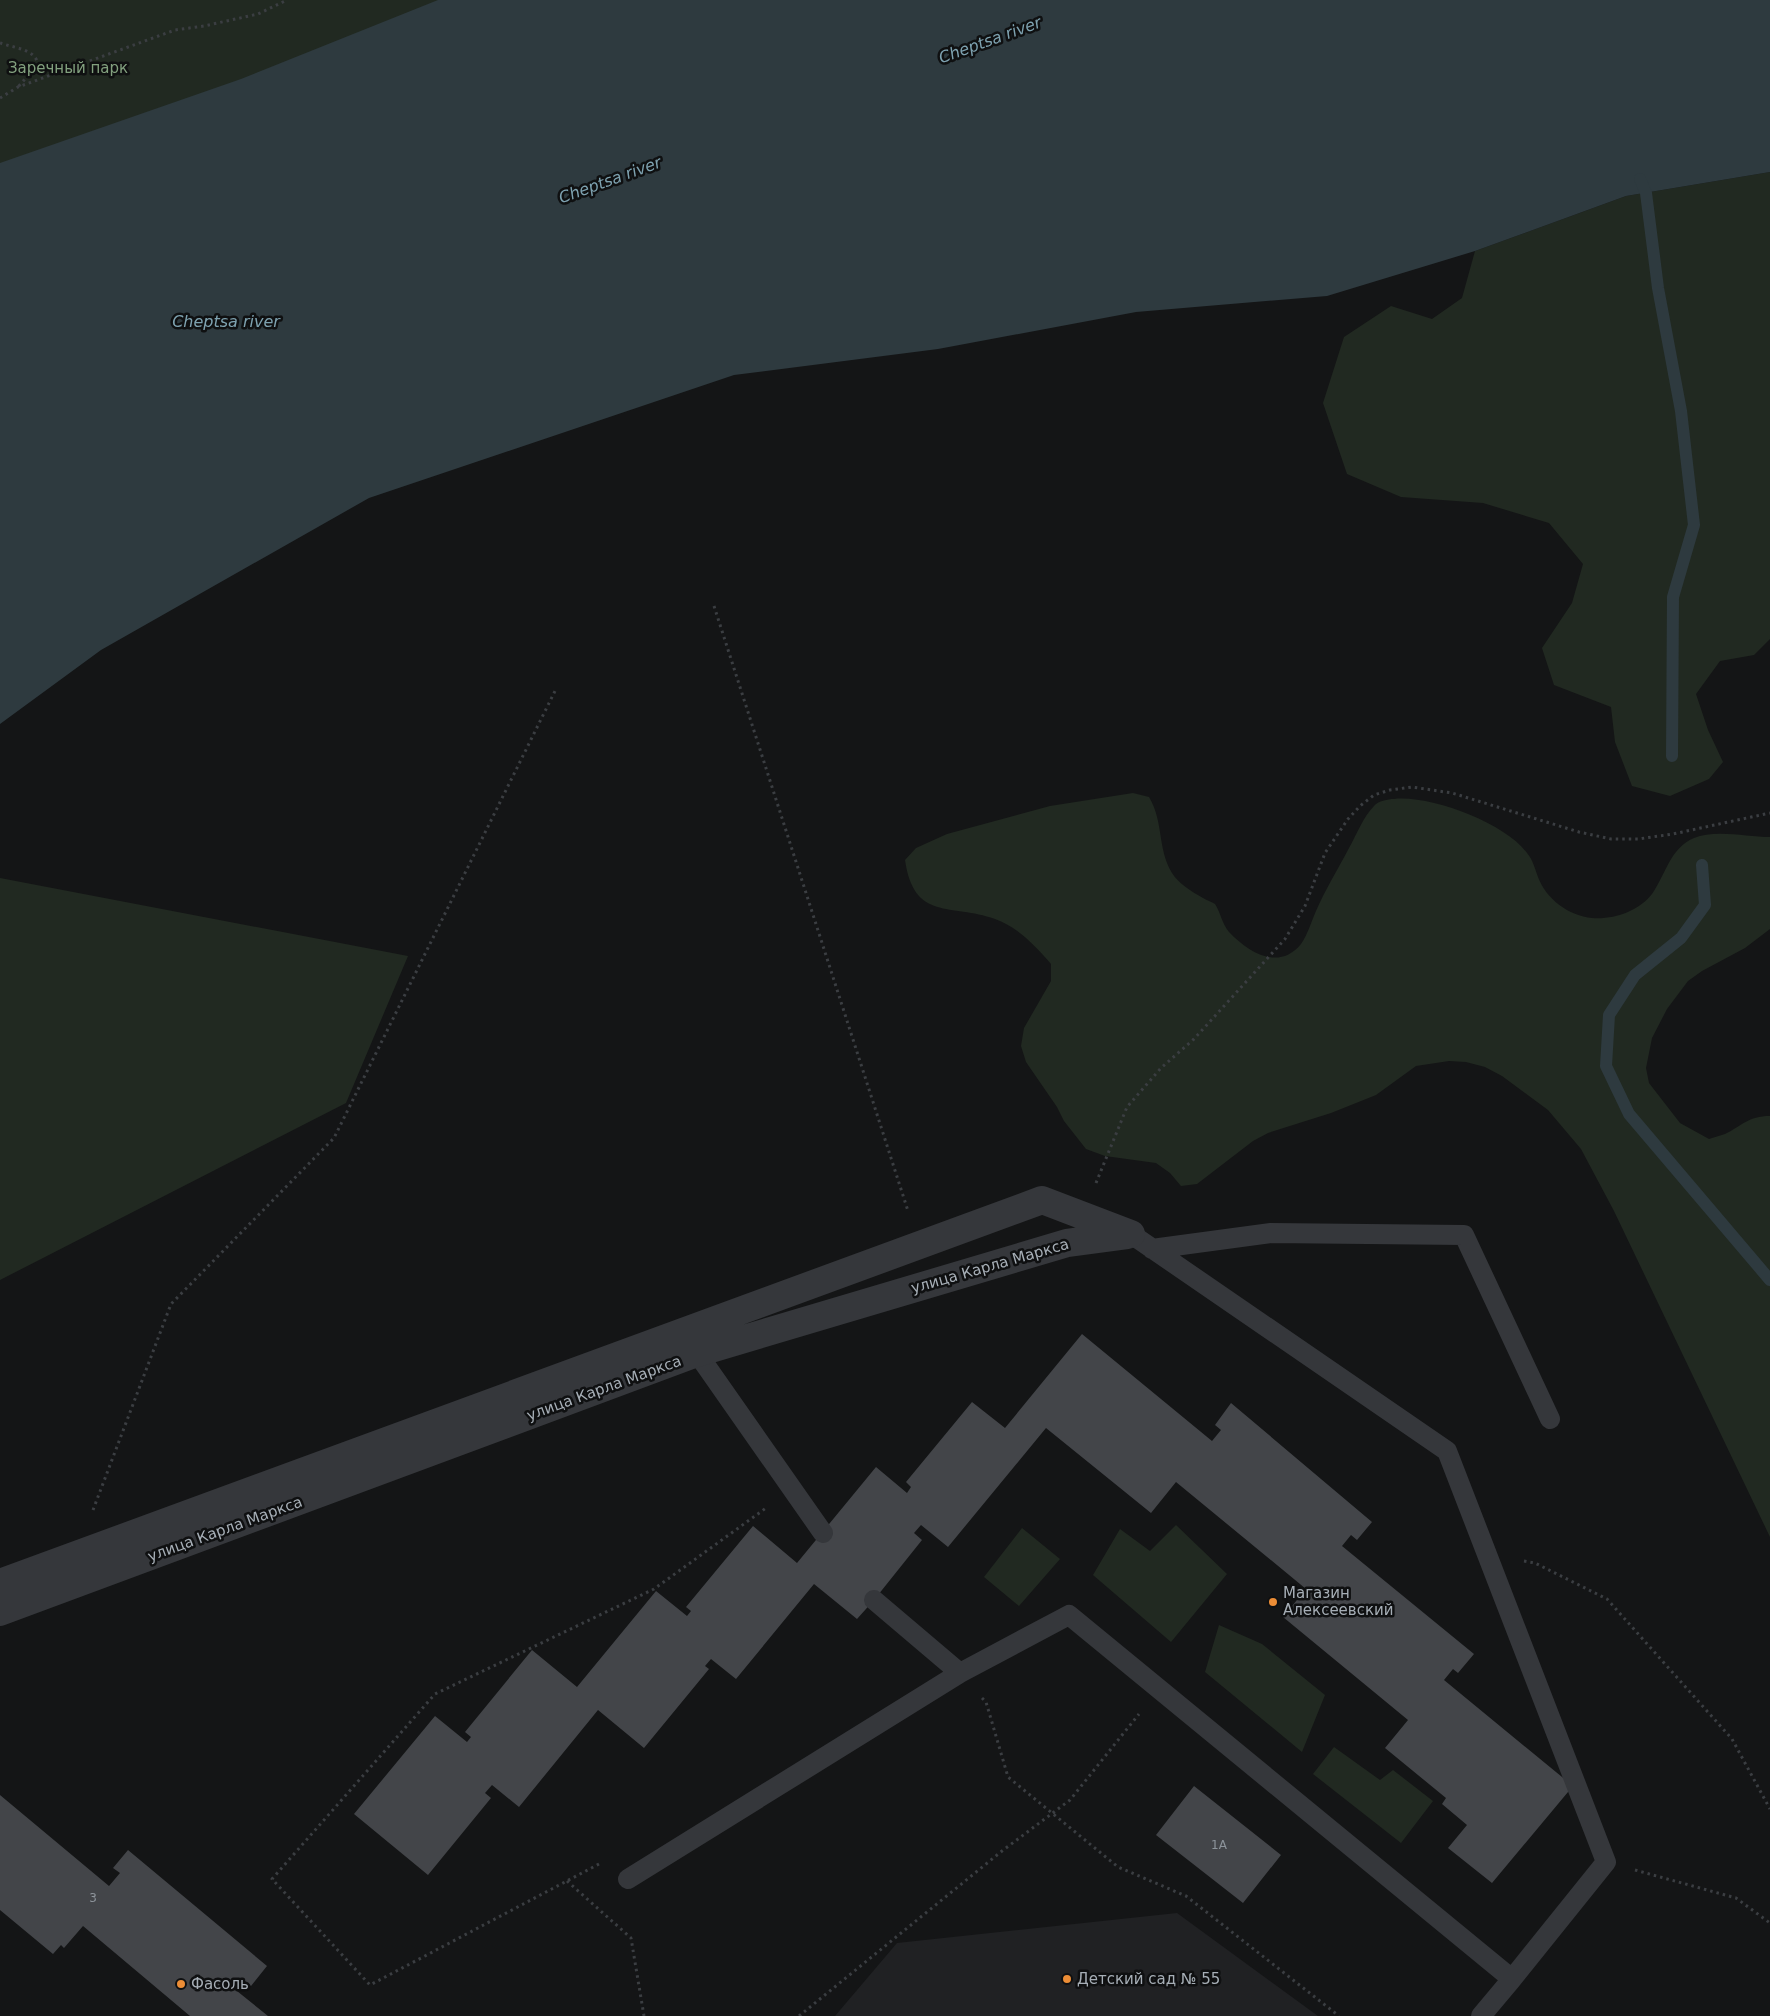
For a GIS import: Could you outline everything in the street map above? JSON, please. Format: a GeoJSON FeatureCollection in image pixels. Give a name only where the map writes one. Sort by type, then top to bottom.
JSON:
{"type":"FeatureCollection","features":[{"type":"Feature","properties":{"kind":"street","name":"улица Карла Маркса"},"geometry":{"type":"LineString","coordinates":[[0,1583],[1042,1200],[1084,1216],[1142,1242]]}},
{"type":"Feature","properties":{"kind":"street","name":"улица Карла Маркса"},"geometry":{"type":"LineString","coordinates":[[0,1612],[697,1353],[1067,1243],[1142,1242]]}},
{"type":"Feature","properties":{"kind":"lane"},"geometry":{"type":"LineString","coordinates":[[1142,1242],[1271,1233],[1464,1235],[1550,1420]]}},
{"type":"Feature","properties":{"kind":"lane"},"geometry":{"type":"LineString","coordinates":[[1142,1242],[1447,1451],[1606,1862],[1481,2016]]}},
{"type":"Feature","properties":{"kind":"lane"},"geometry":{"type":"LineString","coordinates":[[697,1353],[823,1533]]}},
{"type":"Feature","properties":{"kind":"lane"},"geometry":{"type":"LineString","coordinates":[[874,1600],[960,1673]]}},
{"type":"Feature","properties":{"kind":"lane"},"geometry":{"type":"LineString","coordinates":[[628,1879],[960,1673],[1069,1615],[1512,1979]]}},
{"type":"Feature","properties":{"kind":"path"},"geometry":{"type":"LineString","coordinates":[[0,98],[18,87],[175,30],[204,26],[258,14],[287,0]]}},
{"type":"Feature","properties":{"kind":"path"},"geometry":{"type":"LineString","coordinates":[[0,43],[29,52],[36,57],[37,60],[33,70],[18,87]]}},
{"type":"Feature","properties":{"kind":"path"},"geometry":{"type":"LineString","coordinates":[[714,606],[919,1245]]}},
{"type":"Feature","properties":{"kind":"path"},"geometry":{"type":"LineString","coordinates":[[76,1555],[171,1304],[334,1138],[555,691]]}},
{"type":"Feature","properties":{"kind":"path"},"geometry":{"type":"LineString","coordinates":[[1084,1216],[1127,1107],[1161,1068],[1194,1040],[1285,940],[1305,906],[1324,853],[1348,819],[1374,795],[1390,790],[1412,787],[1452,793],[1579,832],[1611,839],[1638,839],[1673,834],[1770,813]]}},
{"type":"Feature","properties":{"kind":"path"},"geometry":{"type":"LineString","coordinates":[[1487,1555],[1535,1563],[1607,1599],[1732,1739],[1770,1809]]}},
{"type":"Feature","properties":{"kind":"path"},"geometry":{"type":"LineString","coordinates":[[960,1673],[986,1702],[1008,1778],[1118,1868],[1186,1896],[1339,2016]]}},
{"type":"Feature","properties":{"kind":"path"},"geometry":{"type":"LineString","coordinates":[[799,2016],[1002,1851],[1070,1800],[1146,1706],[1157,1687]]}},
{"type":"Feature","properties":{"kind":"path"},"geometry":{"type":"LineString","coordinates":[[1606,1862],[1736,1898],[1770,1923]]}},
{"type":"Feature","properties":{"kind":"path"},"geometry":{"type":"LineString","coordinates":[[567,1881],[631,1938],[644,2016]]}},
{"type":"Feature","properties":{"kind":"shaded area","name":"Детский сад № 55"},"geometry":{"type":"Polygon","coordinates":[[[1177,1913],[1318,2016],[835,2016],[897,1943],[1177,1913]]]}},
{"type":"Feature","properties":{"kind":"green space","name":"Заречный парк"},"geometry":{"type":"Polygon","coordinates":[[[0,0],[799,0],[0,287],[0,0]]]}},
{"type":"Feature","properties":{"kind":"green space"},"geometry":{"type":"Polygon","coordinates":[[[1770,172],[1770,639],[1754,655],[1720,661],[1696,694],[1708,730],[1723,762],[1709,779],[1670,796],[1632,786],[1615,742],[1611,707],[1554,685],[1542,648],[1572,603],[1583,564],[1549,523],[1483,503],[1401,497],[1347,474],[1323,403],[1344,337],[1391,306],[1432,319],[1462,298],[1475,251],[1626,196],[1770,172]]]}},
{"type":"Feature","properties":{"kind":"green space"},"geometry":{"type":"Polygon","coordinates":[[[1133,793],[1149,797],[1154,806],[1164,854],[1167,864],[1175,877],[1190,890],[1215,904],[1227,929],[1237,940],[1255,952],[1274,958],[1292,952],[1301,944],[1323,895],[1363,820],[1376,804],[1386,800],[1409,799],[1447,806],[1502,831],[1529,856],[1542,885],[1559,905],[1575,914],[1592,918],[1617,916],[1633,910],[1647,900],[1679,848],[1694,838],[1712,834],[1770,837],[1770,929],[1745,948],[1702,971],[1688,981],[1667,1009],[1652,1038],[1646,1068],[1649,1083],[1680,1123],[1709,1139],[1725,1134],[1756,1118],[1770,1116],[1770,1537],[1614,1211],[1581,1149],[1548,1110],[1502,1076],[1485,1067],[1466,1062],[1449,1061],[1416,1066],[1376,1095],[1331,1113],[1268,1133],[1253,1141],[1197,1184],[1181,1186],[1170,1173],[1156,1163],[1105,1156],[1086,1149],[1064,1121],[1057,1107],[1026,1062],[1021,1046],[1024,1028],[1051,981],[1051,964],[1026,938],[1003,922],[979,914],[937,907],[926,902],[917,893],[910,880],[905,860],[916,848],[947,834],[1050,806],[1133,793]]]}},
{"type":"Feature","properties":{"kind":"green space"},"geometry":{"type":"Polygon","coordinates":[[[0,878],[408,956],[346,1103],[0,1280],[0,878]]]}},
{"type":"Feature","properties":{"kind":"green space"},"geometry":{"type":"Polygon","coordinates":[[[1176,1525],[1227,1574],[1171,1642],[1093,1575],[1120,1529],[1150,1551],[1176,1525]]]}},
{"type":"Feature","properties":{"kind":"green space"},"geometry":{"type":"Polygon","coordinates":[[[1022,1528],[1060,1559],[1019,1606],[984,1577],[1022,1528]]]}},
{"type":"Feature","properties":{"kind":"green space"},"geometry":{"type":"Polygon","coordinates":[[[1219,1625],[1262,1644],[1325,1695],[1302,1752],[1205,1672],[1219,1625]]]}},
{"type":"Feature","properties":{"kind":"green space"},"geometry":{"type":"Polygon","coordinates":[[[1334,1747],[1380,1780],[1393,1770],[1433,1801],[1401,1843],[1313,1774],[1334,1747]]]}},
{"type":"Feature","properties":{"kind":"water","name":"Cheptsa river"},"geometry":{"type":"Polygon","coordinates":[[[438,0],[1770,0],[1770,172],[1626,196],[1475,251],[1327,296],[1136,312],[938,349],[734,375],[369,498],[101,650],[0,724],[0,163],[241,79],[438,0]]]}},
{"type":"Feature","properties":{"kind":"building"},"geometry":{"type":"Polygon","coordinates":[[[1082,1334],[1212,1441],[1221,1430],[1215,1425],[1231,1403],[1372,1522],[1357,1540],[1351,1535],[1342,1546],[1474,1654],[1458,1673],[1453,1669],[1444,1680],[1573,1786],[1492,1883],[1448,1848],[1467,1825],[1442,1804],[1446,1798],[1385,1748],[1408,1720],[1283,1617],[1306,1589],[1176,1482],[1151,1513],[1046,1428],[948,1547],[921,1525],[914,1533],[922,1540],[857,1619],[814,1584],[736,1679],[711,1659],[705,1666],[709,1669],[644,1748],[598,1710],[519,1807],[492,1785],[485,1793],[491,1798],[428,1875],[354,1814],[435,1716],[467,1742],[471,1737],[465,1732],[532,1650],[577,1687],[656,1591],[687,1616],[691,1611],[686,1607],[753,1526],[797,1563],[876,1467],[907,1493],[911,1487],[906,1482],[972,1402],[1005,1428],[1082,1334]]]}},
{"type":"Feature","properties":{"kind":"building"},"geometry":{"type":"Polygon","coordinates":[[[1194,1786],[1281,1855],[1243,1903],[1156,1835],[1194,1786]]]}},
{"type":"Feature","properties":{"kind":"building"},"geometry":{"type":"Polygon","coordinates":[[[0,1795],[109,1886],[120,1873],[113,1868],[128,1850],[267,1966],[251,1986],[245,1981],[237,1991],[268,2016],[190,2016],[83,1926],[64,1948],[61,1945],[53,1954],[0,1910],[0,1795]]]}},
{"type":"Feature","properties":{"kind":"waterway"},"geometry":{"type":"LineString","coordinates":[[1640,179],[1646,193],[1658,288],[1681,411],[1694,525],[1673,597],[1672,756]]}},
{"type":"Feature","properties":{"kind":"waterway"},"geometry":{"type":"LineString","coordinates":[[1702,865],[1705,905],[1681,938],[1635,975],[1609,1015],[1606,1066],[1629,1114],[1770,1280]]}},
{"type":"Feature","properties":{"kind":"place","name":"Магазин Алексеевский"},"geometry":{"type":"Point","coordinates":[1273,1602]}},
{"type":"Feature","properties":{"kind":"place","name":"Детский сад № 55"},"geometry":{"type":"Point","coordinates":[1067,1979]}},
{"type":"Feature","properties":{"kind":"place","name":"Фасоль"},"geometry":{"type":"Point","coordinates":[181,1984]}}]}
